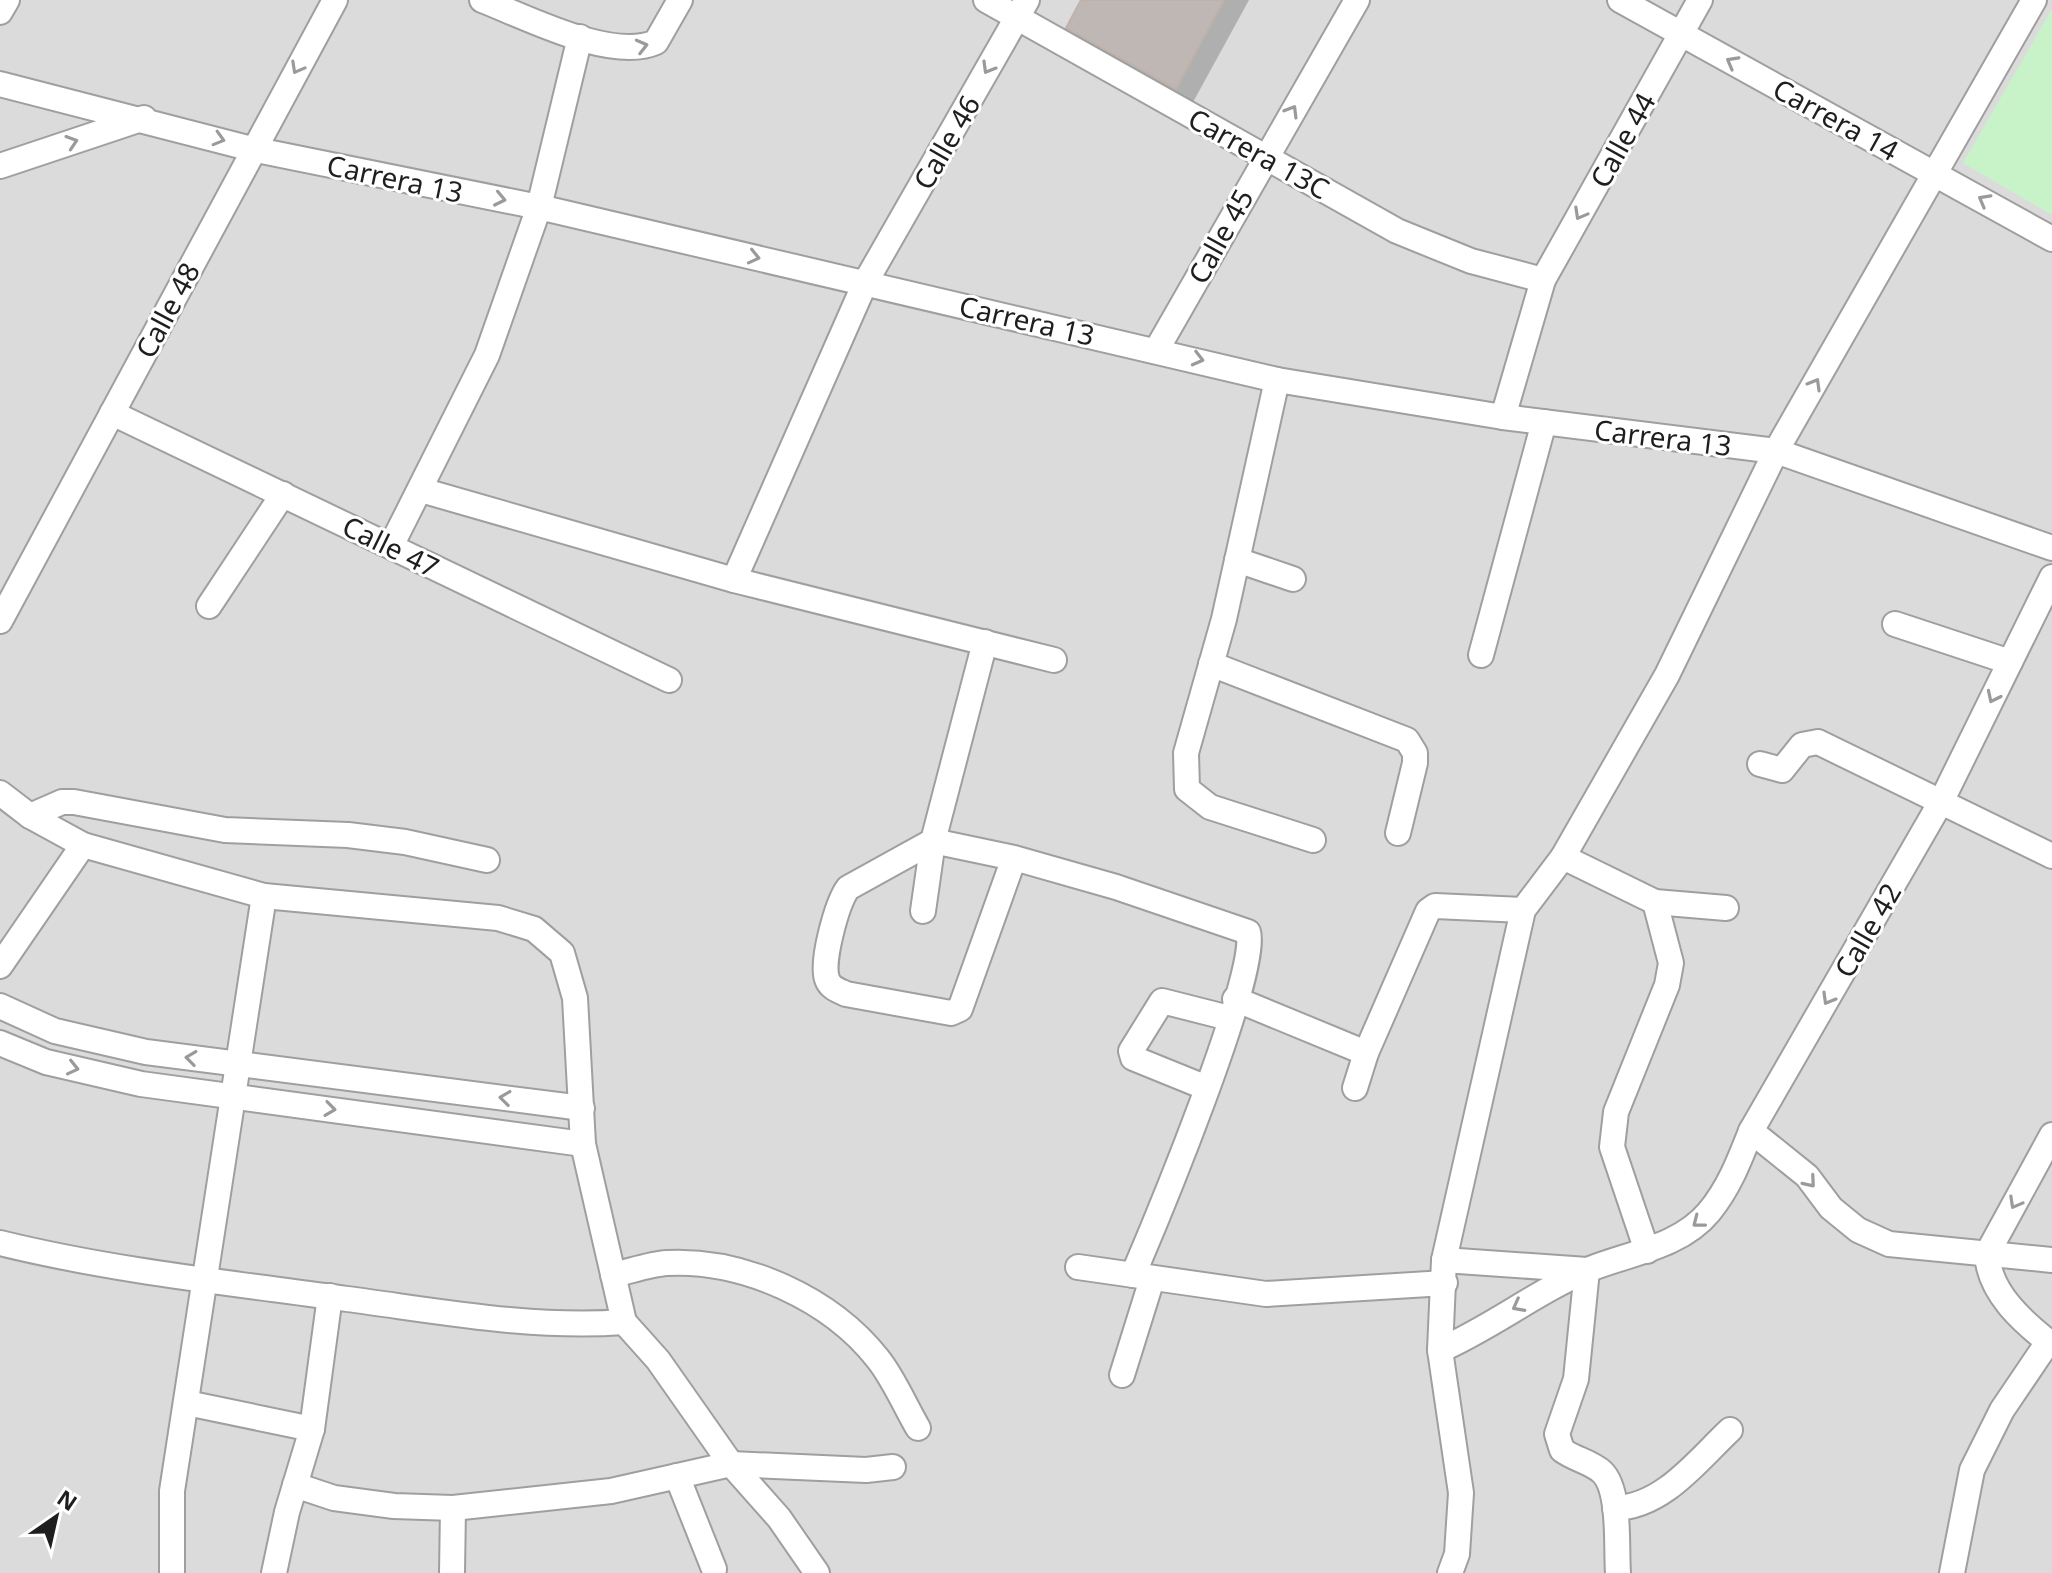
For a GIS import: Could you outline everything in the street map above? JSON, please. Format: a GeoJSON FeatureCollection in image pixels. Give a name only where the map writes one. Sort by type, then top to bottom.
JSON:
{"type":"FeatureCollection","features":[{"type":"Feature","properties":{"kind":"street"},"geometry":{"type":"LineString","coordinates":[[0,12],[7,0]]}},
{"type":"Feature","properties":{"kind":"street","name":"Calle 48"},"geometry":{"type":"LineString","coordinates":[[0,621],[335,0]]}},
{"type":"Feature","properties":{"kind":"street"},"geometry":{"type":"LineString","coordinates":[[482,0],[580,37],[630,50],[656,42],[680,0]]}},
{"type":"Feature","properties":{"kind":"street","name":"Carrera 13C"},"geometry":{"type":"LineString","coordinates":[[986,0],[1022,9],[1265,156],[1397,231],[1471,261],[1543,280]]}},
{"type":"Feature","properties":{"kind":"street","name":"Calle 45"},"geometry":{"type":"LineString","coordinates":[[1157,349],[1357,0]]}},
{"type":"Feature","properties":{"kind":"street","name":"Carrera 14"},"geometry":{"type":"LineString","coordinates":[[1620,0],[2052,239]]}},
{"type":"Feature","properties":{"kind":"street","name":"Calle 44"},"geometry":{"type":"LineString","coordinates":[[1503,417],[1543,280],[1700,0]]}},
{"type":"Feature","properties":{"kind":"street"},"geometry":{"type":"LineString","coordinates":[[1450,1573],[1457,1554],[1461,1493],[1440,1350],[1444,1272],[1523,910],[1563,857],[1667,675],[1776,451],[2034,0]]}},
{"type":"Feature","properties":{"kind":"street","name":"Calle 46"},"geometry":{"type":"LineString","coordinates":[[734,580],[865,283],[1022,9]]}},
{"type":"Feature","properties":{"kind":"street"},"geometry":{"type":"LineString","coordinates":[[391,546],[487,355],[539,207],[580,37]]}},
{"type":"Feature","properties":{"kind":"street","name":"Carrera 13"},"geometry":{"type":"LineString","coordinates":[[0,84],[144,118],[252,149],[539,207],[1157,349],[1277,380],[1503,417],[1776,451],[2052,548]]}},
{"type":"Feature","properties":{"kind":"street"},"geometry":{"type":"LineString","coordinates":[[0,166],[144,118]]}},
{"type":"Feature","properties":{"kind":"street"},"geometry":{"type":"LineString","coordinates":[[1277,380],[1237,560],[1186,753],[1187,789],[1210,807],[1313,840]]}},
{"type":"Feature","properties":{"kind":"street","name":"Calle 47"},"geometry":{"type":"LineString","coordinates":[[112,413],[669,680]]}},
{"type":"Feature","properties":{"kind":"street"},"geometry":{"type":"LineString","coordinates":[[1481,655],[1544,422]]}},
{"type":"Feature","properties":{"kind":"street"},"geometry":{"type":"LineString","coordinates":[[421,490],[734,580],[1054,660]]}},
{"type":"Feature","properties":{"kind":"street"},"geometry":{"type":"LineString","coordinates":[[209,606],[283,494]]}},
{"type":"Feature","properties":{"kind":"street"},"geometry":{"type":"LineString","coordinates":[[1237,560],[1293,579]]}},
{"type":"Feature","properties":{"kind":"street","name":"Calle 42"},"geometry":{"type":"LineString","coordinates":[[1587,1270],[1647,1251],[1682,1234],[1708,1214],[1734,1175],[1751,1131],[1942,800],[2052,577]]}},
{"type":"Feature","properties":{"kind":"street"},"geometry":{"type":"LineString","coordinates":[[1895,624],[2010,662]]}},
{"type":"Feature","properties":{"kind":"street"},"geometry":{"type":"LineString","coordinates":[[923,911],[933,841],[985,642]]}},
{"type":"Feature","properties":{"kind":"street"},"geometry":{"type":"LineString","coordinates":[[1211,664],[1407,740],[1415,753],[1415,763],[1398,833]]}},
{"type":"Feature","properties":{"kind":"street"},"geometry":{"type":"LineString","coordinates":[[1760,764],[1782,770],[1802,745],[1818,742],[2052,856]]}},
{"type":"Feature","properties":{"kind":"street"},"geometry":{"type":"LineString","coordinates":[[0,793],[30,816],[83,845],[264,896],[498,918],[534,929],[562,953],[575,998],[583,1144],[624,1322],[658,1360],[731,1464],[779,1518],[817,1573]]}},
{"type":"Feature","properties":{"kind":"street"},"geometry":{"type":"LineString","coordinates":[[30,816],[62,802],[74,802],[225,830],[362,837],[405,842],[487,860]]}},
{"type":"Feature","properties":{"kind":"street"},"geometry":{"type":"LineString","coordinates":[[1014,858],[960,1009],[945,1012],[846,994],[832,988],[827,979],[826,958],[848,888],[933,841],[1014,858],[1248,932],[1250,942],[1232,1008],[1142,1277],[1122,1375]]}},
{"type":"Feature","properties":{"kind":"street"},"geometry":{"type":"LineString","coordinates":[[0,966],[83,845]]}},
{"type":"Feature","properties":{"kind":"street"},"geometry":{"type":"LineString","coordinates":[[1563,857],[1655,902],[1726,908]]}},
{"type":"Feature","properties":{"kind":"street"},"geometry":{"type":"LineString","coordinates":[[172,1573],[172,1491],[187,1403],[202,1278],[264,896]]}},
{"type":"Feature","properties":{"kind":"street"},"geometry":{"type":"LineString","coordinates":[[1647,1251],[1612,1147],[1616,1112],[1671,963],[1655,902]]}},
{"type":"Feature","properties":{"kind":"street"},"geometry":{"type":"LineString","coordinates":[[1355,1088],[1366,1053],[1431,908],[1523,910]]}},
{"type":"Feature","properties":{"kind":"street"},"geometry":{"type":"LineString","coordinates":[[1207,1088],[1133,1058],[1131,1051],[1162,1001],[1232,1008],[1366,1053]]}},
{"type":"Feature","properties":{"kind":"street"},"geometry":{"type":"LineString","coordinates":[[0,1006],[55,1031],[146,1052],[582,1108]]}},
{"type":"Feature","properties":{"kind":"street"},"geometry":{"type":"LineString","coordinates":[[0,1043],[46,1062],[127,1081],[583,1144]]}},
{"type":"Feature","properties":{"kind":"street"},"geometry":{"type":"LineString","coordinates":[[1751,1131],[1807,1176],[1831,1208],[1858,1230],[1889,1244],[2052,1260]]}},
{"type":"Feature","properties":{"kind":"street"},"geometry":{"type":"LineString","coordinates":[[1952,1573],[1972,1470],[2002,1410],[2050,1344],[2007,1304],[1988,1273],[1987,1254],[2052,1135]]}},
{"type":"Feature","properties":{"kind":"street"},"geometry":{"type":"LineString","coordinates":[[0,1243],[76,1262],[509,1320],[585,1325],[624,1322]]}},
{"type":"Feature","properties":{"kind":"street"},"geometry":{"type":"LineString","coordinates":[[613,1275],[666,1263],[718,1266],[767,1280],[811,1301],[878,1359],[918,1428]]}},
{"type":"Feature","properties":{"kind":"street"},"geometry":{"type":"LineString","coordinates":[[1078,1267],[1266,1294],[1444,1272],[1587,1270]]}},
{"type":"Feature","properties":{"kind":"street"},"geometry":{"type":"LineString","coordinates":[[1440,1350],[1587,1270]]}},
{"type":"Feature","properties":{"kind":"street"},"geometry":{"type":"LineString","coordinates":[[1587,1270],[1576,1379],[1557,1434],[1562,1450],[1605,1476],[1615,1508],[1618,1573]]}},
{"type":"Feature","properties":{"kind":"street"},"geometry":{"type":"LineString","coordinates":[[274,1573],[312,1429],[330,1296]]}},
{"type":"Feature","properties":{"kind":"street"},"geometry":{"type":"LineString","coordinates":[[187,1403],[312,1429]]}},
{"type":"Feature","properties":{"kind":"street"},"geometry":{"type":"LineString","coordinates":[[1615,1508],[1645,1503],[1669,1487],[1730,1430]]}},
{"type":"Feature","properties":{"kind":"street"},"geometry":{"type":"LineString","coordinates":[[295,1485],[349,1500],[394,1506],[453,1508],[611,1491],[731,1464],[866,1470],[893,1467]]}},
{"type":"Feature","properties":{"kind":"street"},"geometry":{"type":"LineString","coordinates":[[677,1476],[714,1569]]}},
{"type":"Feature","properties":{"kind":"street"},"geometry":{"type":"LineString","coordinates":[[452,1573],[453,1508]]}},
{"type":"Feature","properties":{"kind":"shaded area"},"geometry":{"type":"Polygon","coordinates":[[[0,0],[2052,0],[2052,1573],[0,1573],[0,0]]]}},
{"type":"Feature","properties":{"kind":"green space"},"geometry":{"type":"Polygon","coordinates":[[[2052,9],[2052,215],[1963,163],[2052,9]]]}},
{"type":"Feature","properties":{"kind":"building"},"geometry":{"type":"Polygon","coordinates":[[[1081,0],[1224,0],[1176,89],[1066,28],[1081,0]]]}}]}
